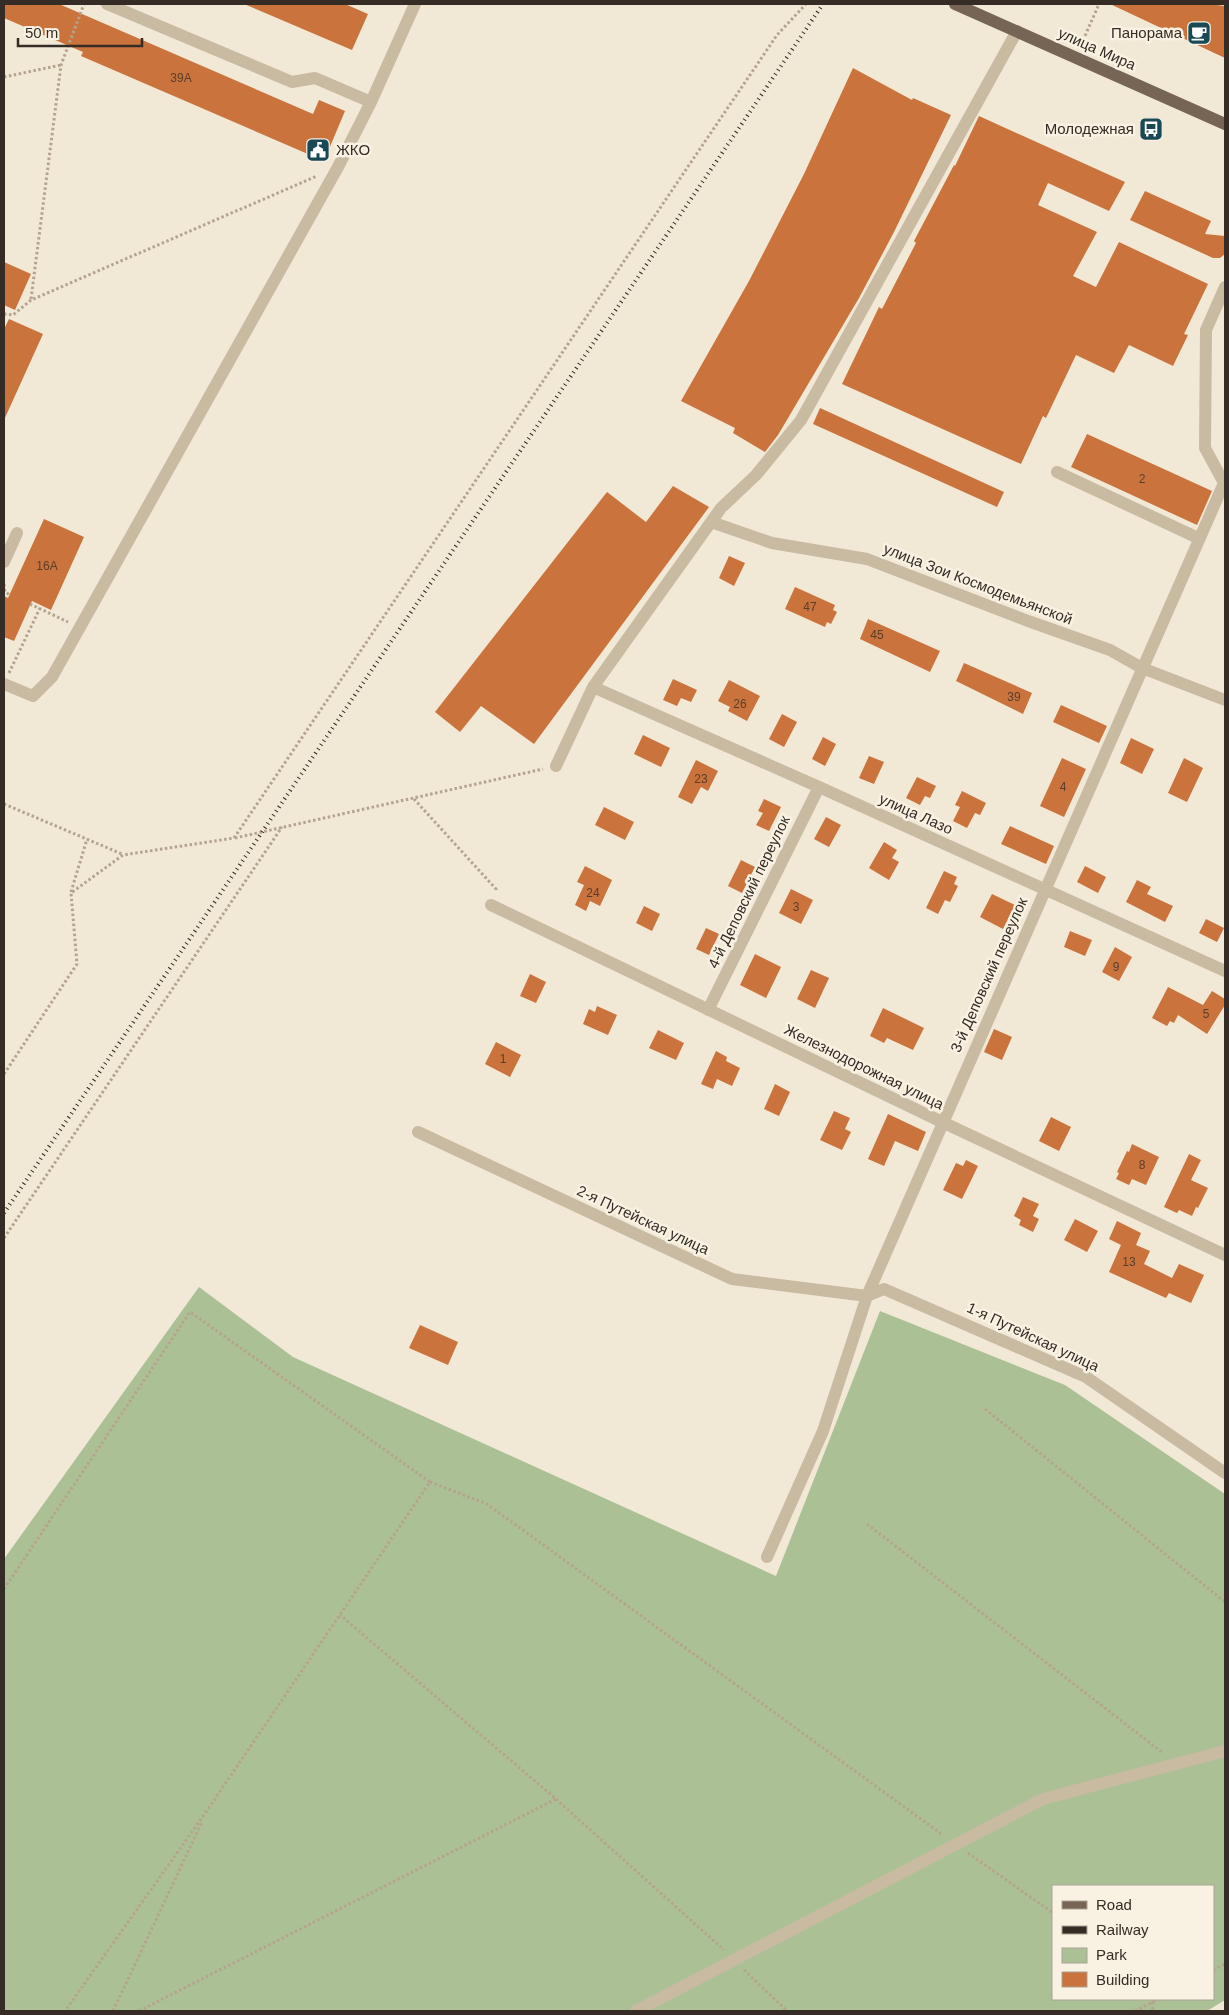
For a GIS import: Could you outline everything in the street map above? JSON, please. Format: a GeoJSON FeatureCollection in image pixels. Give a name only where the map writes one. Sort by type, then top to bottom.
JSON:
{"type":"FeatureCollection","features":[{"type":"Feature","properties":{"kind":"main road","name":"улица Мира"},"geometry":{"type":"LineString","coordinates":[[956,4],[1225,124]]}},
{"type":"Feature","properties":{"kind":"street"},"geometry":{"type":"LineString","coordinates":[[107,4],[292,82],[315,78],[371,102]]}},
{"type":"Feature","properties":{"kind":"street"},"geometry":{"type":"LineString","coordinates":[[4,684],[33,696],[52,677],[338,166],[371,102],[415,4]]}},
{"type":"Feature","properties":{"kind":"street"},"geometry":{"type":"LineString","coordinates":[[556,766],[593,687],[721,508],[756,475],[802,420],[1017,31]]}},
{"type":"Feature","properties":{"kind":"street","name":"3-й Деповский переулок"},"geometry":{"type":"LineString","coordinates":[[766,1557],[823,1431],[867,1296],[1224,482],[1205,448],[1206,330],[1225,287]]}},
{"type":"Feature","properties":{"kind":"street"},"geometry":{"type":"LineString","coordinates":[[1057,472],[1198,538]]}},
{"type":"Feature","properties":{"kind":"street","name":"улица Зои Космодемьянской"},"geometry":{"type":"LineString","coordinates":[[711,522],[772,543],[867,559],[1028,621],[1110,650],[1142,668],[1225,700]]}},
{"type":"Feature","properties":{"kind":"street"},"geometry":{"type":"LineString","coordinates":[[4,562],[17,533]]}},
{"type":"Feature","properties":{"kind":"street","name":"улица Лазо"},"geometry":{"type":"LineString","coordinates":[[593,687],[1225,971]]}},
{"type":"Feature","properties":{"kind":"street","name":"4-й Деповский переулок"},"geometry":{"type":"LineString","coordinates":[[708,1010],[819,787]]}},
{"type":"Feature","properties":{"kind":"street","name":"Железнодорожная улица"},"geometry":{"type":"LineString","coordinates":[[491,905],[942,1122],[1225,1255]]}},
{"type":"Feature","properties":{"kind":"street","name":"2-я Путейская улица"},"geometry":{"type":"LineString","coordinates":[[418,1132],[732,1279],[867,1296]]}},
{"type":"Feature","properties":{"kind":"street","name":"1-я Путейская улица"},"geometry":{"type":"LineString","coordinates":[[867,1296],[884,1289],[1086,1377],[1225,1473]]}},
{"type":"Feature","properties":{"kind":"street"},"geometry":{"type":"LineString","coordinates":[[636,2011],[1043,1799],[1225,1750]]}},
{"type":"Feature","properties":{"kind":"path"},"geometry":{"type":"LineString","coordinates":[[31,300],[61,65],[84,4]]}},
{"type":"Feature","properties":{"kind":"path"},"geometry":{"type":"LineString","coordinates":[[234,838],[777,35],[806,4]]}},
{"type":"Feature","properties":{"kind":"path"},"geometry":{"type":"LineString","coordinates":[[1075,57],[1099,4]]}},
{"type":"Feature","properties":{"kind":"path"},"geometry":{"type":"LineString","coordinates":[[4,77],[61,65]]}},
{"type":"Feature","properties":{"kind":"path"},"geometry":{"type":"LineString","coordinates":[[4,314],[14,315],[31,300],[338,166]]}},
{"type":"Feature","properties":{"kind":"path"},"geometry":{"type":"LineString","coordinates":[[4,584],[5,592],[10,595]]}},
{"type":"Feature","properties":{"kind":"path"},"geometry":{"type":"LineString","coordinates":[[30,604],[80,627]]}},
{"type":"Feature","properties":{"kind":"path"},"geometry":{"type":"LineString","coordinates":[[4,684],[40,608]]}},
{"type":"Feature","properties":{"kind":"path"},"geometry":{"type":"LineString","coordinates":[[71,893],[123,855],[234,838],[556,766]]}},
{"type":"Feature","properties":{"kind":"path"},"geometry":{"type":"LineString","coordinates":[[413,798],[496,889],[491,905]]}},
{"type":"Feature","properties":{"kind":"path"},"geometry":{"type":"LineString","coordinates":[[4,804],[123,855]]}},
{"type":"Feature","properties":{"kind":"path"},"geometry":{"type":"LineString","coordinates":[[4,1238],[282,827]]}},
{"type":"Feature","properties":{"kind":"path"},"geometry":{"type":"LineString","coordinates":[[4,1074],[77,964],[71,893],[87,840]]}},
{"type":"Feature","properties":{"kind":"path"},"geometry":{"type":"LineString","coordinates":[[4,1589],[190,1312],[430,1482],[487,1504],[1052,1912]]}},
{"type":"Feature","properties":{"kind":"path"},"geometry":{"type":"LineString","coordinates":[[985,1409],[1225,1602]]}},
{"type":"Feature","properties":{"kind":"path"},"geometry":{"type":"LineString","coordinates":[[65,2011],[206,1812],[430,1482]]}},
{"type":"Feature","properties":{"kind":"path"},"geometry":{"type":"LineString","coordinates":[[867,1524],[1176,1764]]}},
{"type":"Feature","properties":{"kind":"path"},"geometry":{"type":"LineString","coordinates":[[340,1615],[556,1799],[734,1960],[787,2011]]}},
{"type":"Feature","properties":{"kind":"path"},"geometry":{"type":"LineString","coordinates":[[140,2011],[556,1799]]}},
{"type":"Feature","properties":{"kind":"path"},"geometry":{"type":"LineString","coordinates":[[113,2011],[206,1812]]}},
{"type":"Feature","properties":{"kind":"path"},"geometry":{"type":"LineString","coordinates":[[1135,2011],[1157,2000]]}},
{"type":"Feature","properties":{"kind":"path"},"geometry":{"type":"LineString","coordinates":[[1152,2002],[1154,2011]]}},
{"type":"Feature","properties":{"kind":"green space"},"geometry":{"type":"Polygon","coordinates":[[[199,1287],[293,1357],[776,1576],[880,1311],[1065,1385],[1225,1494],[1225,2000],[1207,2011],[4,2011],[4,1559],[199,1287]]]}},
{"type":"Feature","properties":{"kind":"building"},"geometry":{"type":"Polygon","coordinates":[[[4,4],[59,4],[313,114],[319,100],[345,111],[324,161],[81,56],[83,52],[4,18],[4,4]]]}},
{"type":"Feature","properties":{"kind":"building"},"geometry":{"type":"Polygon","coordinates":[[[244,4],[345,4],[368,14],[352,50],[244,4]]]}},
{"type":"Feature","properties":{"kind":"building","name":"Панорама"},"geometry":{"type":"Polygon","coordinates":[[[1110,4],[1209,4],[1225,6],[1225,58],[1110,4]]]}},
{"type":"Feature","properties":{"kind":"building"},"geometry":{"type":"Polygon","coordinates":[[[853,68],[912,100],[913,98],[951,115],[894,232],[859,298],[778,435],[765,452],[733,433],[735,428],[681,401],[749,281],[804,174],[853,68]]]}},
{"type":"Feature","properties":{"kind":"building"},"geometry":{"type":"Polygon","coordinates":[[[979,116],[1125,182],[1109,211],[1048,183],[1038,205],[1097,232],[1073,276],[1096,287],[1119,242],[1208,284],[1184,334],[1188,335],[1173,366],[1129,345],[1114,373],[1076,355],[1046,418],[1043,416],[1021,464],[842,384],[879,307],[882,309],[916,243],[914,241],[955,166],[979,116]]]}},
{"type":"Feature","properties":{"kind":"building"},"geometry":{"type":"Polygon","coordinates":[[[1145,191],[1211,221],[1205,234],[1225,236],[1225,254],[1220,258],[1213,258],[1130,220],[1145,191]]]}},
{"type":"Feature","properties":{"kind":"building"},"geometry":{"type":"Polygon","coordinates":[[[4,262],[31,274],[15,310],[4,305],[4,262]]]}},
{"type":"Feature","properties":{"kind":"building"},"geometry":{"type":"Polygon","coordinates":[[[9,319],[43,334],[4,420],[4,329],[9,319]]]}},
{"type":"Feature","properties":{"kind":"building"},"geometry":{"type":"Polygon","coordinates":[[[820,408],[1004,492],[997,507],[813,424],[820,408]]]}},
{"type":"Feature","properties":{"kind":"building"},"geometry":{"type":"Polygon","coordinates":[[[1087,434],[1212,491],[1197,525],[1071,467],[1087,434]]]}},
{"type":"Feature","properties":{"kind":"building"},"geometry":{"type":"Polygon","coordinates":[[[673,486],[709,507],[534,744],[481,706],[460,732],[435,712],[607,492],[646,522],[673,486]]]}},
{"type":"Feature","properties":{"kind":"building"},"geometry":{"type":"Polygon","coordinates":[[[44,519],[84,537],[51,610],[32,601],[14,641],[4,637],[4,596],[8,598],[44,519]]]}},
{"type":"Feature","properties":{"kind":"building"},"geometry":{"type":"Polygon","coordinates":[[[729,556],[745,563],[734,586],[719,578],[729,556]]]}},
{"type":"Feature","properties":{"kind":"building"},"geometry":{"type":"Polygon","coordinates":[[[795,587],[835,605],[833,610],[837,612],[831,624],[827,622],[825,627],[785,609],[795,587]]]}},
{"type":"Feature","properties":{"kind":"building"},"geometry":{"type":"Polygon","coordinates":[[[868,619],[940,651],[930,672],[860,639],[868,619]]]}},
{"type":"Feature","properties":{"kind":"building"},"geometry":{"type":"Polygon","coordinates":[[[964,663],[1032,693],[1023,714],[956,681],[964,663]]]}},
{"type":"Feature","properties":{"kind":"building"},"geometry":{"type":"Polygon","coordinates":[[[673,679],[697,690],[691,702],[681,698],[677,706],[663,700],[673,679]]]}},
{"type":"Feature","properties":{"kind":"building"},"geometry":{"type":"Polygon","coordinates":[[[729,680],[760,696],[747,721],[728,711],[730,707],[718,701],[729,680]]]}},
{"type":"Feature","properties":{"kind":"building"},"geometry":{"type":"Polygon","coordinates":[[[1061,705],[1107,726],[1099,743],[1053,722],[1061,705]]]}},
{"type":"Feature","properties":{"kind":"building"},"geometry":{"type":"Polygon","coordinates":[[[782,714],[797,722],[784,747],[769,739],[782,714]]]}},
{"type":"Feature","properties":{"kind":"building"},"geometry":{"type":"Polygon","coordinates":[[[643,735],[670,748],[661,767],[634,754],[643,735]]]}},
{"type":"Feature","properties":{"kind":"building"},"geometry":{"type":"Polygon","coordinates":[[[823,737],[836,744],[825,766],[812,759],[823,737]]]}},
{"type":"Feature","properties":{"kind":"building"},"geometry":{"type":"Polygon","coordinates":[[[1131,738],[1154,749],[1142,774],[1120,763],[1131,738]]]}},
{"type":"Feature","properties":{"kind":"building"},"geometry":{"type":"Polygon","coordinates":[[[869,756],[884,762],[874,784],[859,778],[869,756]]]}},
{"type":"Feature","properties":{"kind":"building"},"geometry":{"type":"Polygon","coordinates":[[[1062,758],[1086,769],[1064,817],[1040,806],[1062,758]]]}},
{"type":"Feature","properties":{"kind":"building"},"geometry":{"type":"Polygon","coordinates":[[[1184,758],[1203,768],[1187,802],[1168,793],[1184,758]]]}},
{"type":"Feature","properties":{"kind":"building"},"geometry":{"type":"Polygon","coordinates":[[[696,760],[718,771],[708,791],[701,787],[692,804],[678,797],[696,760]]]}},
{"type":"Feature","properties":{"kind":"building"},"geometry":{"type":"Polygon","coordinates":[[[917,777],[936,786],[930,798],[925,796],[920,805],[906,798],[917,777]]]}},
{"type":"Feature","properties":{"kind":"building"},"geometry":{"type":"Polygon","coordinates":[[[962,791],[986,803],[980,815],[975,813],[967,828],[953,821],[960,807],[955,805],[962,791]]]}},
{"type":"Feature","properties":{"kind":"building"},"geometry":{"type":"Polygon","coordinates":[[[764,799],[781,807],[769,831],[756,825],[763,813],[758,811],[764,799]]]}},
{"type":"Feature","properties":{"kind":"building"},"geometry":{"type":"Polygon","coordinates":[[[604,807],[634,822],[625,840],[595,825],[604,807]]]}},
{"type":"Feature","properties":{"kind":"building"},"geometry":{"type":"Polygon","coordinates":[[[826,817],[841,825],[829,847],[814,839],[826,817]]]}},
{"type":"Feature","properties":{"kind":"building"},"geometry":{"type":"Polygon","coordinates":[[[1010,826],[1054,846],[1046,864],[1001,844],[1010,826]]]}},
{"type":"Feature","properties":{"kind":"building"},"geometry":{"type":"Polygon","coordinates":[[[884,842],[897,850],[892,858],[899,862],[889,880],[869,868],[884,842]]]}},
{"type":"Feature","properties":{"kind":"building"},"geometry":{"type":"Polygon","coordinates":[[[741,860],[755,867],[742,893],[728,886],[741,860]]]}},
{"type":"Feature","properties":{"kind":"building"},"geometry":{"type":"Polygon","coordinates":[[[585,866],[612,880],[600,906],[590,901],[586,911],[575,905],[584,885],[577,882],[585,866]]]}},
{"type":"Feature","properties":{"kind":"building"},"geometry":{"type":"Polygon","coordinates":[[[1085,866],[1106,877],[1098,893],[1077,882],[1085,866]]]}},
{"type":"Feature","properties":{"kind":"building"},"geometry":{"type":"Polygon","coordinates":[[[944,871],[957,877],[954,884],[958,886],[950,902],[945,900],[938,914],[926,908],[944,871]]]}},
{"type":"Feature","properties":{"kind":"building"},"geometry":{"type":"Polygon","coordinates":[[[1137,880],[1151,887],[1147,894],[1173,906],[1165,922],[1126,902],[1137,880]]]}},
{"type":"Feature","properties":{"kind":"building"},"geometry":{"type":"Polygon","coordinates":[[[791,889],[813,900],[801,924],[779,913],[791,889]]]}},
{"type":"Feature","properties":{"kind":"building"},"geometry":{"type":"Polygon","coordinates":[[[992,894],[1015,905],[1003,929],[980,917],[992,894]]]}},
{"type":"Feature","properties":{"kind":"building"},"geometry":{"type":"Polygon","coordinates":[[[644,906],[660,914],[652,931],[636,923],[644,906]]]}},
{"type":"Feature","properties":{"kind":"building"},"geometry":{"type":"Polygon","coordinates":[[[1206,919],[1224,928],[1217,942],[1199,933],[1206,919]]]}},
{"type":"Feature","properties":{"kind":"building"},"geometry":{"type":"Polygon","coordinates":[[[706,928],[719,934],[709,955],[696,949],[706,928]]]}},
{"type":"Feature","properties":{"kind":"building"},"geometry":{"type":"Polygon","coordinates":[[[1070,931],[1092,940],[1085,956],[1064,947],[1070,931]]]}},
{"type":"Feature","properties":{"kind":"building"},"geometry":{"type":"Polygon","coordinates":[[[1115,947],[1132,957],[1119,981],[1102,972],[1115,947]]]}},
{"type":"Feature","properties":{"kind":"building"},"geometry":{"type":"Polygon","coordinates":[[[755,954],[781,967],[766,998],[740,985],[755,954]]]}},
{"type":"Feature","properties":{"kind":"building"},"geometry":{"type":"Polygon","coordinates":[[[811,970],[829,978],[815,1008],[797,999],[811,970]]]}},
{"type":"Feature","properties":{"kind":"building"},"geometry":{"type":"Polygon","coordinates":[[[530,974],[546,982],[536,1003],[520,996],[530,974]]]}},
{"type":"Feature","properties":{"kind":"building"},"geometry":{"type":"Polygon","coordinates":[[[1168,987],[1203,1005],[1212,991],[1225,999],[1225,1005],[1207,1034],[1178,1015],[1174,1023],[1170,1021],[1167,1026],[1152,1018],[1168,987]]]}},
{"type":"Feature","properties":{"kind":"building"},"geometry":{"type":"Polygon","coordinates":[[[597,1006],[617,1015],[608,1035],[583,1024],[589,1009],[595,1012],[597,1006]]]}},
{"type":"Feature","properties":{"kind":"building"},"geometry":{"type":"Polygon","coordinates":[[[883,1008],[924,1028],[913,1050],[887,1038],[884,1043],[870,1036],[883,1008]]]}},
{"type":"Feature","properties":{"kind":"building"},"geometry":{"type":"Polygon","coordinates":[[[994,1029],[1012,1037],[1002,1060],[984,1052],[994,1029]]]}},
{"type":"Feature","properties":{"kind":"building"},"geometry":{"type":"Polygon","coordinates":[[[658,1030],[684,1043],[676,1060],[649,1048],[658,1030]]]}},
{"type":"Feature","properties":{"kind":"building"},"geometry":{"type":"Polygon","coordinates":[[[496,1042],[521,1055],[510,1077],[485,1064],[496,1042]]]}},
{"type":"Feature","properties":{"kind":"building"},"geometry":{"type":"Polygon","coordinates":[[[716,1051],[727,1057],[726,1061],[740,1068],[732,1086],[717,1079],[713,1089],[701,1084],[716,1051]]]}},
{"type":"Feature","properties":{"kind":"building"},"geometry":{"type":"Polygon","coordinates":[[[775,1084],[790,1092],[779,1116],[764,1109],[775,1084]]]}},
{"type":"Feature","properties":{"kind":"building"},"geometry":{"type":"Polygon","coordinates":[[[834,1111],[850,1118],[845,1129],[851,1132],[842,1150],[820,1140],[834,1111]]]}},
{"type":"Feature","properties":{"kind":"building"},"geometry":{"type":"Polygon","coordinates":[[[888,1114],[926,1132],[918,1151],[895,1141],[884,1166],[868,1159],[888,1114]]]}},
{"type":"Feature","properties":{"kind":"building"},"geometry":{"type":"Polygon","coordinates":[[[1051,1117],[1071,1127],[1059,1151],[1039,1141],[1051,1117]]]}},
{"type":"Feature","properties":{"kind":"building"},"geometry":{"type":"Polygon","coordinates":[[[1132,1144],[1159,1157],[1146,1185],[1132,1179],[1129,1185],[1116,1179],[1119,1173],[1117,1172],[1132,1144]]]}},
{"type":"Feature","properties":{"kind":"building"},"geometry":{"type":"Polygon","coordinates":[[[1189,1154],[1201,1160],[1191,1180],[1208,1188],[1192,1216],[1179,1210],[1177,1213],[1164,1207],[1189,1154]]]}},
{"type":"Feature","properties":{"kind":"building"},"geometry":{"type":"Polygon","coordinates":[[[966,1160],[978,1166],[962,1199],[943,1190],[956,1163],[963,1166],[966,1160]]]}},
{"type":"Feature","properties":{"kind":"building"},"geometry":{"type":"Polygon","coordinates":[[[1023,1197],[1039,1204],[1033,1216],[1039,1219],[1033,1232],[1019,1225],[1021,1220],[1014,1216],[1023,1197]]]}},
{"type":"Feature","properties":{"kind":"building"},"geometry":{"type":"Polygon","coordinates":[[[1075,1219],[1098,1231],[1087,1252],[1064,1240],[1075,1219]]]}},
{"type":"Feature","properties":{"kind":"building"},"geometry":{"type":"Polygon","coordinates":[[[1117,1221],[1141,1233],[1136,1245],[1150,1251],[1144,1264],[1172,1278],[1179,1264],[1204,1275],[1191,1303],[1169,1293],[1166,1298],[1109,1272],[1121,1245],[1109,1239],[1117,1221]]]}},
{"type":"Feature","properties":{"kind":"building"},"geometry":{"type":"Polygon","coordinates":[[[420,1325],[458,1342],[448,1365],[409,1348],[420,1325]]]}},
{"type":"Feature","properties":{"kind":"railway"},"geometry":{"type":"LineString","coordinates":[[4,1213],[823,4]]}},
{"type":"Feature","properties":{"kind":"place","name":"Панорама"},"geometry":{"type":"Point","coordinates":[1199,33]}},
{"type":"Feature","properties":{"kind":"place","name":"Молодежная"},"geometry":{"type":"Point","coordinates":[1151,129]}},
{"type":"Feature","properties":{"kind":"place","name":"ЖКО"},"geometry":{"type":"Point","coordinates":[318,150]}}]}
